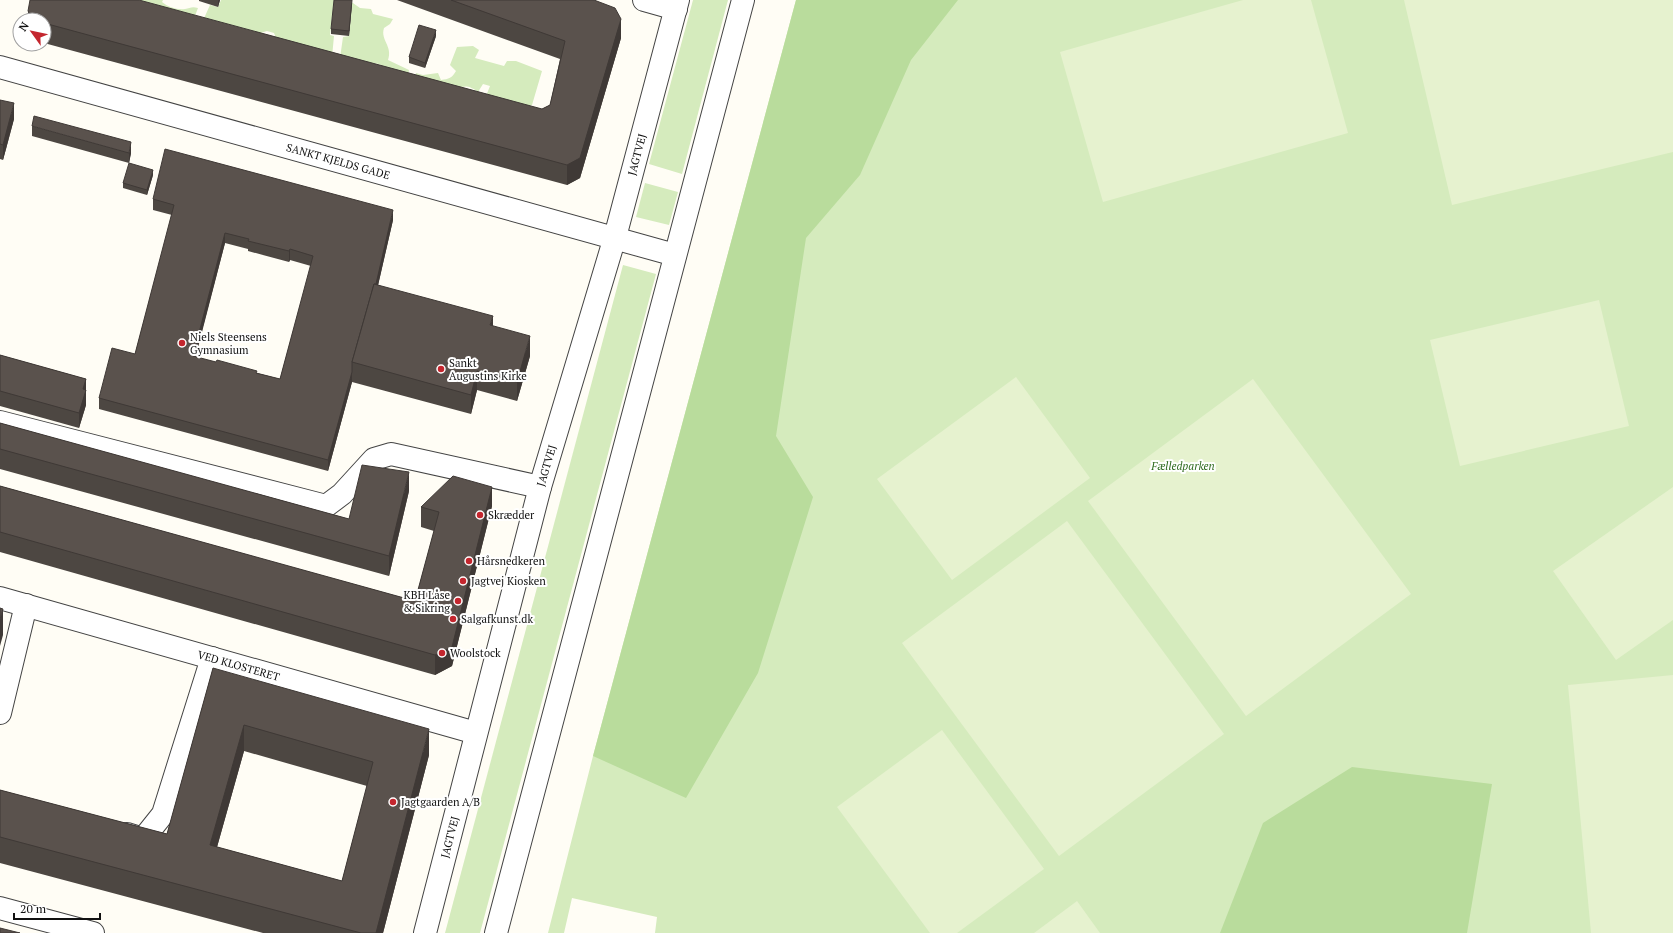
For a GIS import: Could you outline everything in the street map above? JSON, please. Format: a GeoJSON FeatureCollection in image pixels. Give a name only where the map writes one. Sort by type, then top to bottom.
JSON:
{"type":"FeatureCollection","features":[{"type":"Feature","properties":{"kind":"street"},"geometry":{"type":"LineString","coordinates":[[644,0],[677,4]]}},
{"type":"Feature","properties":{"kind":"street"},"geometry":{"type":"LineString","coordinates":[[496,933],[743,0]]}},
{"type":"Feature","properties":{"kind":"street","name":"JAGTVEJ"},"geometry":{"type":"LineString","coordinates":[[425,933],[540,487],[615,238],[677,4]]}},
{"type":"Feature","properties":{"kind":"street","name":"SANKT KJELDS GADE"},"geometry":{"type":"LineString","coordinates":[[0,67],[675,255]]}},
{"type":"Feature","properties":{"kind":"street"},"geometry":{"type":"LineString","coordinates":[[0,422],[326,506],[342,494],[374,459],[391,454],[540,487]]}},
{"type":"Feature","properties":{"kind":"street","name":"VED KLOSTERET"},"geometry":{"type":"LineString","coordinates":[[0,598],[476,733]]}},
{"type":"Feature","properties":{"kind":"street"},"geometry":{"type":"LineString","coordinates":[[0,713],[26,605]]}},
{"type":"Feature","properties":{"kind":"street"},"geometry":{"type":"LineString","coordinates":[[105,827],[143,839],[163,814],[212,658]]}},
{"type":"Feature","properties":{"kind":"street"},"geometry":{"type":"LineString","coordinates":[[0,908],[93,933]]}},
{"type":"Feature","properties":{"kind":"green space"},"geometry":{"type":"Polygon","coordinates":[[[128,0],[163,0],[162,2],[164,4],[176,9],[193,7],[198,8],[193,21],[128,0]]]}},
{"type":"Feature","properties":{"kind":"green space"},"geometry":{"type":"Polygon","coordinates":[[[221,0],[334,0],[330,35],[334,36],[332,57],[276,38],[274,33],[267,31],[251,36],[201,25],[210,5],[218,7],[221,0]]]}},
{"type":"Feature","properties":{"kind":"green space"},"geometry":{"type":"Polygon","coordinates":[[[693,0],[728,0],[682,174],[649,164],[693,0]]]}},
{"type":"Feature","properties":{"kind":"green space","name":"Fælledparken"},"geometry":{"type":"Polygon","coordinates":[[[796,0],[1673,0],[1673,933],[655,933],[657,917],[572,898],[564,933],[548,933],[593,756],[796,0]]]}},
{"type":"Feature","properties":{"kind":"green space"},"geometry":{"type":"Polygon","coordinates":[[[796,0],[958,0],[911,60],[860,175],[806,238],[776,436],[813,497],[758,673],[686,798],[593,756],[796,0]]]}},
{"type":"Feature","properties":{"kind":"green space"},"geometry":{"type":"Polygon","coordinates":[[[1243,0],[1311,0],[1348,133],[1103,202],[1060,52],[1243,0]]]}},
{"type":"Feature","properties":{"kind":"green space"},"geometry":{"type":"Polygon","coordinates":[[[1404,0],[1673,0],[1673,152],[1452,205],[1404,0]]]}},
{"type":"Feature","properties":{"kind":"green space"},"geometry":{"type":"Polygon","coordinates":[[[350,1],[360,8],[371,9],[373,14],[393,19],[390,24],[384,28],[383,32],[389,51],[388,60],[409,70],[407,79],[379,64],[340,58],[343,37],[349,36],[352,3],[350,1]]]}},
{"type":"Feature","properties":{"kind":"green space"},"geometry":{"type":"Polygon","coordinates":[[[473,46],[479,50],[475,58],[504,66],[507,61],[516,61],[542,71],[532,105],[518,110],[486,96],[490,86],[483,84],[478,92],[466,86],[449,88],[415,80],[416,73],[423,75],[438,73],[441,80],[450,78],[456,71],[450,65],[457,47],[473,46]]]}},
{"type":"Feature","properties":{"kind":"green space"},"geometry":{"type":"Polygon","coordinates":[[[645,183],[678,192],[669,225],[636,217],[645,183]]]}},
{"type":"Feature","properties":{"kind":"green space"},"geometry":{"type":"Polygon","coordinates":[[[623,265],[656,274],[480,933],[445,933],[623,265]]]}},
{"type":"Feature","properties":{"kind":"green space"},"geometry":{"type":"Polygon","coordinates":[[[1599,300],[1629,426],[1460,466],[1430,340],[1599,300]]]}},
{"type":"Feature","properties":{"kind":"green space"},"geometry":{"type":"Polygon","coordinates":[[[1016,377],[1090,478],[952,580],[877,479],[1016,377]]]}},
{"type":"Feature","properties":{"kind":"green space"},"geometry":{"type":"Polygon","coordinates":[[[1253,379],[1411,594],[1246,716],[1088,501],[1253,379]]]}},
{"type":"Feature","properties":{"kind":"green space"},"geometry":{"type":"Polygon","coordinates":[[[1673,487],[1673,620],[1616,660],[1553,571],[1673,487]]]}},
{"type":"Feature","properties":{"kind":"green space"},"geometry":{"type":"Polygon","coordinates":[[[1067,521],[1224,734],[1059,856],[902,643],[1067,521]]]}},
{"type":"Feature","properties":{"kind":"green space"},"geometry":{"type":"Polygon","coordinates":[[[1673,675],[1673,933],[1591,933],[1568,685],[1673,675]]]}},
{"type":"Feature","properties":{"kind":"green space"},"geometry":{"type":"Polygon","coordinates":[[[942,730],[1044,869],[957,933],[930,933],[837,807],[942,730]]]}},
{"type":"Feature","properties":{"kind":"green space"},"geometry":{"type":"Polygon","coordinates":[[[1352,767],[1492,784],[1467,933],[1220,933],[1263,823],[1352,767]]]}},
{"type":"Feature","properties":{"kind":"green space"},"geometry":{"type":"Polygon","coordinates":[[[1077,901],[1100,933],[1034,933],[1077,901]]]}},
{"type":"Feature","properties":{"kind":"building"},"geometry":{"type":"Polygon","coordinates":[[[30,0],[139,0],[542,109],[550,105],[565,41],[451,0],[594,0],[615,8],[621,19],[580,158],[567,165],[52,25],[52,12],[28,11],[30,0]]]}},
{"type":"Feature","properties":{"kind":"building"},"geometry":{"type":"Polygon","coordinates":[[[334,0],[352,0],[349,31],[331,29],[334,0]]]}},
{"type":"Feature","properties":{"kind":"building"},"geometry":{"type":"Polygon","coordinates":[[[419,25],[436,30],[425,63],[409,57],[419,25]]]}},
{"type":"Feature","properties":{"kind":"building"},"geometry":{"type":"Polygon","coordinates":[[[0,100],[14,103],[3,145],[0,144],[0,100]]]}},
{"type":"Feature","properties":{"kind":"building"},"geometry":{"type":"Polygon","coordinates":[[[34,116],[131,142],[129,153],[32,126],[34,116]]]}},
{"type":"Feature","properties":{"kind":"building"},"geometry":{"type":"Polygon","coordinates":[[[165,149],[393,210],[376,284],[374,284],[352,362],[352,372],[328,460],[99,398],[112,348],[135,354],[174,205],[153,199],[165,149]],[[225,233],[193,356],[216,362],[217,360],[280,379],[313,256],[290,249],[289,251],[248,241],[249,239],[225,233]]]}},
{"type":"Feature","properties":{"kind":"building"},"geometry":{"type":"Polygon","coordinates":[[[129,163],[153,170],[147,190],[123,183],[129,163]]]}},
{"type":"Feature","properties":{"kind":"building","name":"Sankt Augustins Kirke"},"geometry":{"type":"Polygon","coordinates":[[[374,284],[493,316],[490,325],[530,336],[517,382],[477,371],[471,395],[352,362],[374,284]]]}},
{"type":"Feature","properties":{"kind":"building"},"geometry":{"type":"Polygon","coordinates":[[[0,355],[86,379],[83,389],[86,390],[79,413],[0,391],[0,355]]]}},
{"type":"Feature","properties":{"kind":"building"},"geometry":{"type":"Polygon","coordinates":[[[0,423],[349,519],[362,465],[409,472],[389,556],[0,449],[0,423]]]}},
{"type":"Feature","properties":{"kind":"building"},"geometry":{"type":"Polygon","coordinates":[[[453,476],[492,487],[452,647],[435,655],[0,532],[0,486],[415,601],[439,512],[421,507],[453,476]]]}},
{"type":"Feature","properties":{"kind":"building"},"geometry":{"type":"Polygon","coordinates":[[[0,608],[3,609],[0,619],[0,608]]]}},
{"type":"Feature","properties":{"kind":"building","name":"Jagtgaarden A/B"},"geometry":{"type":"Polygon","coordinates":[[[213,668],[429,729],[376,933],[361,933],[0,837],[0,790],[167,834],[213,668]],[[244,725],[210,845],[342,881],[373,762],[244,725]]]}},
{"type":"Feature","properties":{"kind":"building"},"geometry":{"type":"Polygon","coordinates":[[[0,928],[20,933],[0,933],[0,928]]]}},
{"type":"Feature","properties":{"kind":"place","name":"Niels Steensens Gymnasium"},"geometry":{"type":"Point","coordinates":[182,343]}},
{"type":"Feature","properties":{"kind":"place","name":"Sankt Augustins Kirke"},"geometry":{"type":"Point","coordinates":[441,369]}},
{"type":"Feature","properties":{"kind":"place","name":"Skrædder"},"geometry":{"type":"Point","coordinates":[480,515]}},
{"type":"Feature","properties":{"kind":"place","name":"Hårsnedkeren"},"geometry":{"type":"Point","coordinates":[469,561]}},
{"type":"Feature","properties":{"kind":"place","name":"Jagtvej Kiosken"},"geometry":{"type":"Point","coordinates":[463,581]}},
{"type":"Feature","properties":{"kind":"place","name":"KBH Låse & Sikring"},"geometry":{"type":"Point","coordinates":[458,601]}},
{"type":"Feature","properties":{"kind":"place","name":"Salgafkunst.dk"},"geometry":{"type":"Point","coordinates":[453,619]}},
{"type":"Feature","properties":{"kind":"place","name":"Woolstock"},"geometry":{"type":"Point","coordinates":[442,653]}},
{"type":"Feature","properties":{"kind":"place","name":"Jagtgaarden A/B"},"geometry":{"type":"Point","coordinates":[393,802]}}]}
